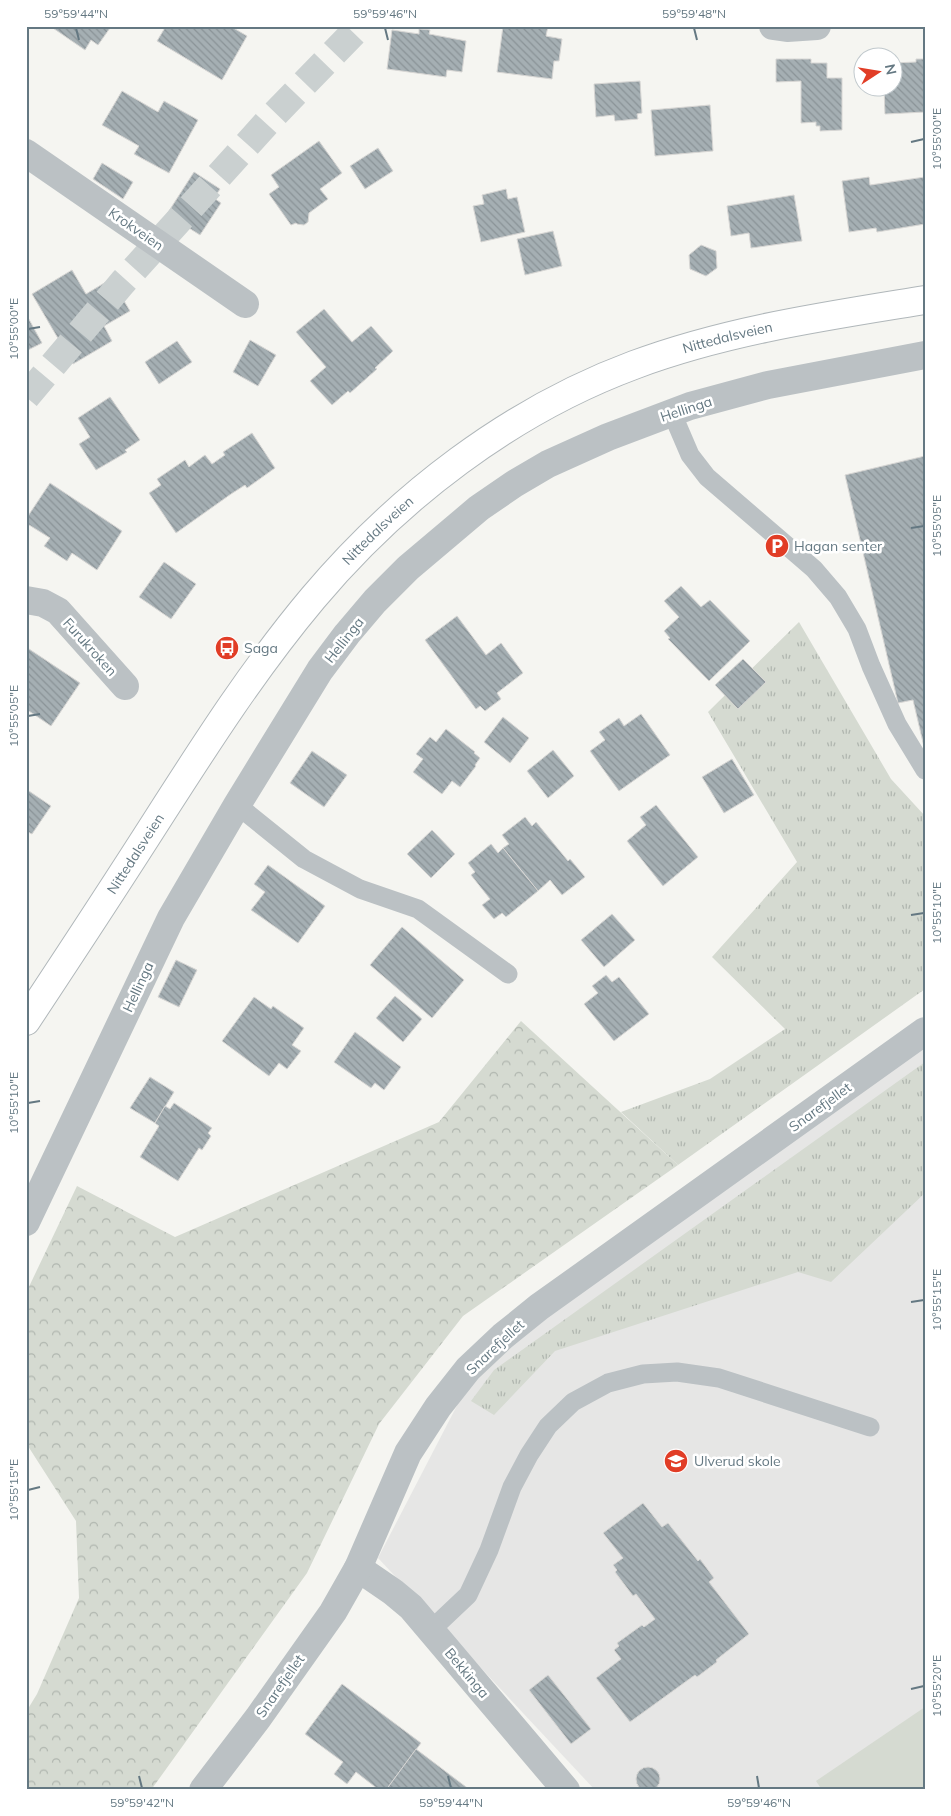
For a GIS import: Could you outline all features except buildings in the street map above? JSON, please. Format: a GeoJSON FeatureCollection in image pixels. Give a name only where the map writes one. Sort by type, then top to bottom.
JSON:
{"type":"FeatureCollection","features":[{"type":"Feature","properties":{"kind":"main road","name":"Nittedalsveien"},"geometry":{"type":"LineString","coordinates":[[26,1021],[244,688],[314,597],[376,531],[416,494],[456,463],[527,416],[557,400],[633,366],[678,350],[750,331],[925,300]]}},
{"type":"Feature","properties":{"kind":"street"},"geometry":{"type":"LineString","coordinates":[[773,26],[787,28],[817,26]]}},
{"type":"Feature","properties":{"kind":"street","name":"Krokveien"},"geometry":{"type":"LineString","coordinates":[[26,152],[245,304]]}},
{"type":"Feature","properties":{"kind":"street","name":"Hellinga"},"geometry":{"type":"LineString","coordinates":[[26,1222],[171,918],[237,804],[320,670],[347,634],[408,568],[479,508],[514,484],[548,464],[608,436],[672,412],[768,385],[925,355]]}},
{"type":"Feature","properties":{"kind":"street","name":"Furukroken"},"geometry":{"type":"LineString","coordinates":[[26,600],[43,603],[58,611],[125,686]]}},
{"type":"Feature","properties":{"kind":"street","name":"Snarefjellet"},"geometry":{"type":"LineString","coordinates":[[203,1790],[258,1718],[333,1612],[358,1568],[408,1453],[438,1407],[468,1369],[503,1336],[539,1307],[925,1031]]}},
{"type":"Feature","properties":{"kind":"street","name":"Bekkinga"},"geometry":{"type":"LineString","coordinates":[[358,1568],[394,1592],[410,1607],[566,1790]]}},
{"type":"Feature","properties":{"kind":"lane"},"geometry":{"type":"LineString","coordinates":[[672,412],[690,455],[707,477],[814,569],[838,597],[857,629],[897,724],[925,770]]}},
{"type":"Feature","properties":{"kind":"lane"},"geometry":{"type":"LineString","coordinates":[[237,804],[304,859],[360,889],[418,909],[508,974]]}},
{"type":"Feature","properties":{"kind":"lane"},"geometry":{"type":"LineString","coordinates":[[431,1630],[468,1594],[488,1550],[512,1487],[529,1455],[548,1426],[573,1402],[608,1384],[643,1374],[678,1372],[719,1378],[870,1427]]}},
{"type":"Feature","properties":{"kind":"shaded area","name":"Ulverud skole"},"geometry":{"type":"Polygon","coordinates":[[[925,1027],[925,1790],[595,1790],[378,1558],[478,1365],[925,1027]]]}},
{"type":"Feature","properties":{"kind":"green space"},"geometry":{"type":"Polygon","coordinates":[[[799,622],[891,779],[925,816],[925,989],[678,1165],[621,1112],[710,1079],[785,1029],[712,957],[797,862],[708,712],[799,622]]]}},
{"type":"Feature","properties":{"kind":"green space"},"geometry":{"type":"Polygon","coordinates":[[[521,1021],[678,1165],[463,1316],[379,1424],[307,1573],[151,1790],[26,1790],[26,1712],[37,1694],[79,1598],[76,1521],[26,1443],[26,1293],[77,1186],[175,1237],[439,1122],[521,1021]]]}},
{"type":"Feature","properties":{"kind":"green space"},"geometry":{"type":"Polygon","coordinates":[[[925,1062],[925,1193],[831,1282],[798,1272],[555,1351],[494,1415],[471,1401],[494,1370],[925,1062]]]}},
{"type":"Feature","properties":{"kind":"green space"},"geometry":{"type":"Polygon","coordinates":[[[925,1707],[925,1790],[822,1790],[816,1781],[925,1707]]]}},
{"type":"Feature","properties":{"kind":"tunnel"},"geometry":{"type":"LineString","coordinates":[[26,397],[123,282],[272,117],[360,26]]}},
{"type":"Feature","properties":{"kind":"place","name":"Hagan senter"},"geometry":{"type":"Point","coordinates":[777,546]}},
{"type":"Feature","properties":{"kind":"place","name":"Saga"},"geometry":{"type":"Point","coordinates":[227,648]}},
{"type":"Feature","properties":{"kind":"place","name":"Ulverud skole"},"geometry":{"type":"Point","coordinates":[676,1461]}}]}
